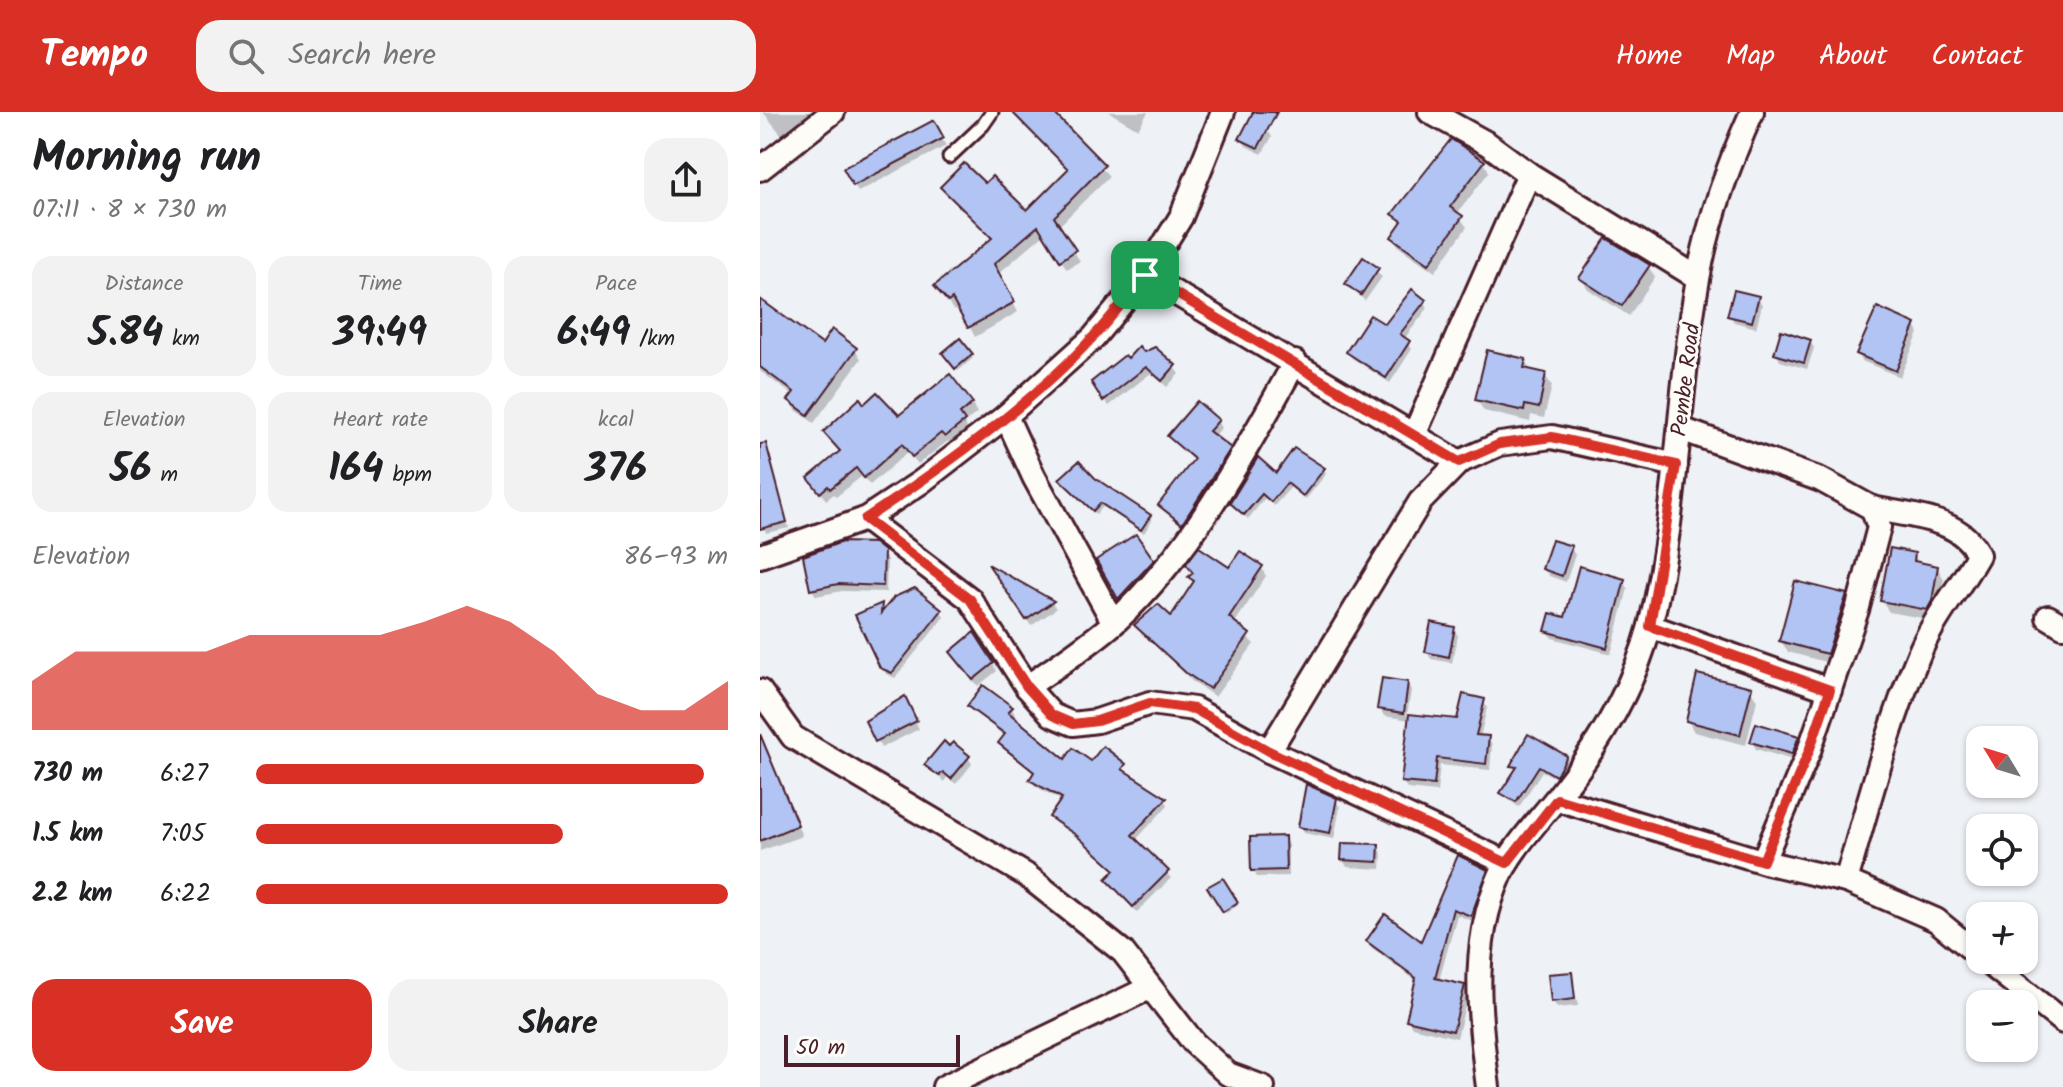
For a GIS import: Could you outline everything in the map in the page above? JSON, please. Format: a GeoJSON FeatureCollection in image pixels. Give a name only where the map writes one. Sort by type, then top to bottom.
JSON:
{"type":"FeatureCollection","features":[{"type":"Feature","properties":{"kind":"street"},"geometry":{"type":"LineString","coordinates":[[760,169],[833,112]]}},
{"type":"Feature","properties":{"kind":"street"},"geometry":{"type":"LineString","coordinates":[[760,556],[865,519],[921,482],[1006,416],[1093,338],[1145,275],[1181,217],[1223,112]]}},
{"type":"Feature","properties":{"kind":"street"},"geometry":{"type":"LineString","coordinates":[[1430,112],[1488,144],[1529,174],[1698,278]]}},
{"type":"Feature","properties":{"kind":"street","name":"Pembe Road"},"geometry":{"type":"LineString","coordinates":[[1488,1087],[1478,1010],[1481,947],[1489,907],[1507,863],[1591,754],[1616,711],[1650,626],[1681,429],[1698,278],[1739,140],[1752,112]]}},
{"type":"Feature","properties":{"kind":"street"},"geometry":{"type":"LineString","coordinates":[[1414,435],[1529,174]]}},
{"type":"Feature","properties":{"kind":"street"},"geometry":{"type":"LineString","coordinates":[[1145,275],[1459,462]]}},
{"type":"Feature","properties":{"kind":"street"},"geometry":{"type":"LineString","coordinates":[[1027,687],[1114,623],[1142,594],[1216,501],[1295,362]]}},
{"type":"Feature","properties":{"kind":"street"},"geometry":{"type":"LineString","coordinates":[[1006,416],[1034,477],[1114,623]]}},
{"type":"Feature","properties":{"kind":"street"},"geometry":{"type":"LineString","coordinates":[[1681,429],[1821,480],[1872,508],[1948,524],[1973,543],[1978,555],[1943,606],[1919,654],[1886,743],[1846,881]]}},
{"type":"Feature","properties":{"kind":"street"},"geometry":{"type":"LineString","coordinates":[[1269,751],[1420,502],[1459,462],[1500,444],[1552,437],[1676,465]]}},
{"type":"Feature","properties":{"kind":"street"},"geometry":{"type":"LineString","coordinates":[[1763,861],[1809,751],[1858,607],[1879,527],[1872,508]]}},
{"type":"Feature","properties":{"kind":"street"},"geometry":{"type":"LineString","coordinates":[[865,519],[970,599],[1027,687],[1052,715],[1073,724],[1097,721],[1150,703],[1194,709],[1269,751],[1507,863]]}},
{"type":"Feature","properties":{"kind":"street"},"geometry":{"type":"LineString","coordinates":[[1650,626],[1830,690]]}},
{"type":"Feature","properties":{"kind":"street"},"geometry":{"type":"LineString","coordinates":[[760,691],[793,737],[1026,875],[1123,952],[1194,1043],[1228,1074],[1263,1087]]}},
{"type":"Feature","properties":{"kind":"street"},"geometry":{"type":"LineString","coordinates":[[1557,799],[1763,861],[1846,881],[1936,920],[1966,945]]}},
{"type":"Feature","properties":{"kind":"street"},"geometry":{"type":"LineString","coordinates":[[2003,974],[2063,1022]]}},
{"type":"Feature","properties":{"kind":"street"},"geometry":{"type":"LineString","coordinates":[[944,1087],[1149,988]]}},
{"type":"Feature","properties":{"kind":"lane"},"geometry":{"type":"LineString","coordinates":[[949,157],[983,125],[992,112]]}},
{"type":"Feature","properties":{"kind":"building"},"geometry":{"type":"Polygon","coordinates":[[[1012,112],[1053,112],[1105,165],[1054,217],[1076,250],[1060,261],[1038,226],[994,264],[1015,302],[968,328],[952,299],[948,302],[934,286],[992,238],[940,187],[964,163],[985,183],[992,176],[1027,210],[1068,169],[1012,112]]]}},
{"type":"Feature","properties":{"kind":"building"},"geometry":{"type":"Polygon","coordinates":[[[1253,112],[1277,112],[1258,148],[1239,139],[1253,112]]]}},
{"type":"Feature","properties":{"kind":"building"},"geometry":{"type":"Polygon","coordinates":[[[934,120],[944,138],[853,186],[843,168],[934,120]]]}},
{"type":"Feature","properties":{"kind":"building"},"geometry":{"type":"Polygon","coordinates":[[[1451,139],[1485,161],[1450,207],[1463,216],[1429,264],[1391,237],[1402,221],[1392,214],[1451,139]]]}},
{"type":"Feature","properties":{"kind":"building"},"geometry":{"type":"Polygon","coordinates":[[[1606,238],[1650,265],[1622,306],[1579,278],[1606,238]]]}},
{"type":"Feature","properties":{"kind":"building"},"geometry":{"type":"Polygon","coordinates":[[[1363,257],[1379,268],[1361,295],[1345,284],[1363,257]]]}},
{"type":"Feature","properties":{"kind":"building"},"geometry":{"type":"Polygon","coordinates":[[[1412,289],[1426,300],[1400,334],[1410,341],[1386,378],[1346,352],[1370,315],[1385,324],[1412,289]]]}},
{"type":"Feature","properties":{"kind":"building"},"geometry":{"type":"Polygon","coordinates":[[[1734,290],[1759,296],[1752,322],[1727,316],[1734,290]]]}},
{"type":"Feature","properties":{"kind":"building"},"geometry":{"type":"Polygon","coordinates":[[[760,299],[822,344],[832,329],[857,348],[808,415],[788,400],[794,392],[760,367],[760,299]]]}},
{"type":"Feature","properties":{"kind":"building"},"geometry":{"type":"Polygon","coordinates":[[[1877,307],[1916,324],[1896,371],[1856,354],[1877,307]]]}},
{"type":"Feature","properties":{"kind":"building"},"geometry":{"type":"Polygon","coordinates":[[[1781,330],[1811,340],[1804,363],[1774,354],[1781,330]]]}},
{"type":"Feature","properties":{"kind":"building"},"geometry":{"type":"Polygon","coordinates":[[[960,338],[973,354],[955,369],[942,353],[960,338]]]}},
{"type":"Feature","properties":{"kind":"building"},"geometry":{"type":"Polygon","coordinates":[[[1139,346],[1144,352],[1155,347],[1176,365],[1162,381],[1146,367],[1103,401],[1091,382],[1125,355],[1128,358],[1139,346]]]}},
{"type":"Feature","properties":{"kind":"building"},"geometry":{"type":"Polygon","coordinates":[[[1487,350],[1526,359],[1524,368],[1546,373],[1539,408],[1525,405],[1524,411],[1475,400],[1487,350]]]}},
{"type":"Feature","properties":{"kind":"building"},"geometry":{"type":"Polygon","coordinates":[[[950,374],[973,403],[960,414],[965,421],[945,437],[941,433],[912,457],[902,444],[864,478],[856,468],[830,489],[828,486],[820,493],[808,478],[840,451],[823,432],[860,398],[864,404],[877,392],[899,415],[950,374]]]}},
{"type":"Feature","properties":{"kind":"building"},"geometry":{"type":"Polygon","coordinates":[[[1197,401],[1219,420],[1209,431],[1231,448],[1182,524],[1158,505],[1194,459],[1167,436],[1197,401]]]}},
{"type":"Feature","properties":{"kind":"building"},"geometry":{"type":"Polygon","coordinates":[[[766,443],[787,522],[760,529],[760,444],[766,443]]]}},
{"type":"Feature","properties":{"kind":"building"},"geometry":{"type":"Polygon","coordinates":[[[1294,448],[1325,468],[1303,496],[1287,483],[1271,502],[1262,494],[1244,515],[1230,503],[1258,457],[1276,473],[1294,448]]]}},
{"type":"Feature","properties":{"kind":"building"},"geometry":{"type":"Polygon","coordinates":[[[1079,461],[1095,478],[1151,515],[1141,530],[1100,503],[1093,511],[1059,479],[1079,461]]]}},
{"type":"Feature","properties":{"kind":"building"},"geometry":{"type":"Polygon","coordinates":[[[1136,534],[1154,560],[1118,599],[1096,560],[1136,534]]]}},
{"type":"Feature","properties":{"kind":"building"},"geometry":{"type":"Polygon","coordinates":[[[1552,540],[1572,546],[1562,576],[1542,569],[1552,540]]]}},
{"type":"Feature","properties":{"kind":"building"},"geometry":{"type":"Polygon","coordinates":[[[842,542],[874,543],[884,551],[883,586],[838,584],[810,590],[803,556],[842,542]]]}},
{"type":"Feature","properties":{"kind":"building"},"geometry":{"type":"Polygon","coordinates":[[[1199,547],[1229,567],[1240,551],[1263,566],[1229,617],[1250,634],[1210,689],[1186,673],[1134,625],[1158,604],[1171,616],[1194,581],[1188,577],[1193,573],[1186,564],[1199,547]]]}},
{"type":"Feature","properties":{"kind":"building"},"geometry":{"type":"Polygon","coordinates":[[[1890,548],[1915,553],[1914,561],[1938,566],[1932,601],[1927,610],[1880,601],[1890,548]]]}},
{"type":"Feature","properties":{"kind":"building"},"geometry":{"type":"Polygon","coordinates":[[[988,564],[1054,601],[1026,620],[988,564]]]}},
{"type":"Feature","properties":{"kind":"building"},"geometry":{"type":"Polygon","coordinates":[[[1579,566],[1625,579],[1607,648],[1545,631],[1550,613],[1565,617],[1579,566]]]}},
{"type":"Feature","properties":{"kind":"building"},"geometry":{"type":"Polygon","coordinates":[[[1795,581],[1847,594],[1827,654],[1779,641],[1795,581]]]}},
{"type":"Feature","properties":{"kind":"building"},"geometry":{"type":"Polygon","coordinates":[[[915,588],[942,610],[892,673],[880,668],[855,615],[882,603],[881,613],[894,597],[915,588]]]}},
{"type":"Feature","properties":{"kind":"building"},"geometry":{"type":"Polygon","coordinates":[[[1431,622],[1455,627],[1449,657],[1425,652],[1431,622]]]}},
{"type":"Feature","properties":{"kind":"building"},"geometry":{"type":"Polygon","coordinates":[[[974,632],[994,663],[973,680],[950,652],[974,632]]]}},
{"type":"Feature","properties":{"kind":"building"},"geometry":{"type":"Polygon","coordinates":[[[1697,674],[1752,687],[1740,735],[1686,721],[1697,674]]]}},
{"type":"Feature","properties":{"kind":"building"},"geometry":{"type":"Polygon","coordinates":[[[1382,678],[1408,682],[1404,713],[1377,709],[1382,678]]]}},
{"type":"Feature","properties":{"kind":"building"},"geometry":{"type":"Polygon","coordinates":[[[983,685],[1013,707],[1008,712],[1065,759],[1073,748],[1091,761],[1103,746],[1126,764],[1122,769],[1167,798],[1132,835],[1169,871],[1133,907],[1106,879],[1115,870],[1076,835],[1049,817],[1062,798],[1029,780],[1034,772],[998,743],[1005,734],[967,706],[983,685]]]}},
{"type":"Feature","properties":{"kind":"building"},"geometry":{"type":"Polygon","coordinates":[[[1463,694],[1485,699],[1476,735],[1489,736],[1486,764],[1437,758],[1434,785],[1401,782],[1409,714],[1457,719],[1463,694]]]}},
{"type":"Feature","properties":{"kind":"building"},"geometry":{"type":"Polygon","coordinates":[[[905,696],[917,721],[875,742],[865,721],[905,696]]]}},
{"type":"Feature","properties":{"kind":"building"},"geometry":{"type":"Polygon","coordinates":[[[1756,723],[1799,736],[1792,754],[1750,742],[1756,723]]]}},
{"type":"Feature","properties":{"kind":"building"},"geometry":{"type":"Polygon","coordinates":[[[760,734],[798,825],[760,841],[760,734]]]}},
{"type":"Feature","properties":{"kind":"building"},"geometry":{"type":"Polygon","coordinates":[[[1528,734],[1567,756],[1556,776],[1539,766],[1516,802],[1500,793],[1517,767],[1510,766],[1528,734]]]}},
{"type":"Feature","properties":{"kind":"building"},"geometry":{"type":"Polygon","coordinates":[[[944,741],[949,746],[953,742],[970,756],[951,779],[943,772],[939,776],[924,765],[944,741]]]}},
{"type":"Feature","properties":{"kind":"building"},"geometry":{"type":"Polygon","coordinates":[[[1306,784],[1337,798],[1330,833],[1298,827],[1306,784]]]}},
{"type":"Feature","properties":{"kind":"building"},"geometry":{"type":"Polygon","coordinates":[[[1285,836],[1286,870],[1251,871],[1250,837],[1285,836]]]}},
{"type":"Feature","properties":{"kind":"building"},"geometry":{"type":"Polygon","coordinates":[[[1342,843],[1379,844],[1378,862],[1341,860],[1342,843]]]}},
{"type":"Feature","properties":{"kind":"building"},"geometry":{"type":"Polygon","coordinates":[[[1458,855],[1488,870],[1471,916],[1453,909],[1435,978],[1465,985],[1453,1031],[1406,1020],[1416,978],[1366,941],[1385,914],[1421,941],[1458,855]]]}},
{"type":"Feature","properties":{"kind":"building"},"geometry":{"type":"Polygon","coordinates":[[[1223,878],[1238,902],[1223,912],[1207,887],[1223,878]]]}},
{"type":"Feature","properties":{"kind":"building"},"geometry":{"type":"Polygon","coordinates":[[[1572,972],[1575,999],[1551,1002],[1548,974],[1572,972]]]}},
{"type":"Feature","properties":{"kind":"route"},"geometry":{"type":"LineString","coordinates":[[1145,275],[1459,462],[1500,444],[1552,437],[1676,465],[1650,626],[1830,690],[1809,751],[1763,861],[1557,799],[1507,863],[1269,751],[1194,709],[1150,703],[1097,721],[1073,724],[1052,715],[1027,687],[970,599],[865,519],[921,482],[1006,416],[1093,338],[1145,275]]}}]}
